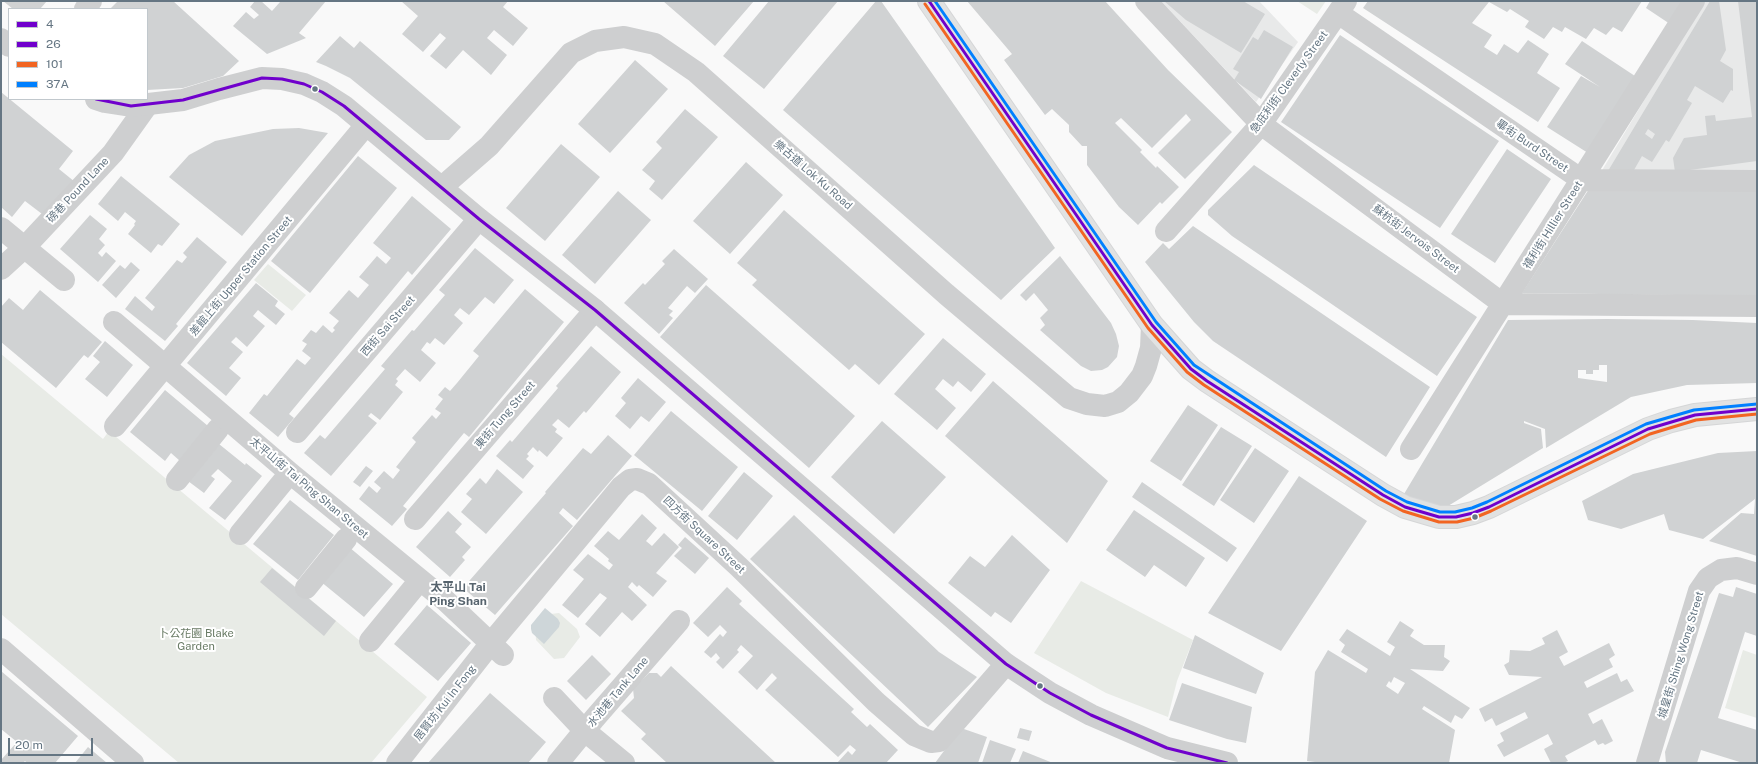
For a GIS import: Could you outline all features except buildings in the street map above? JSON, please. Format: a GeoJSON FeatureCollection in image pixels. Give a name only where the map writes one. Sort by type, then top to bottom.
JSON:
{"type":"FeatureCollection","features":[{"type":"Feature","properties":{"kind":"main road"},"geometry":{"type":"LineString","coordinates":[[929,1],[1152,324],[1191,369],[1207,381],[1383,495],[1404,507],[1439,516],[1456,518],[1489,507],[1626,439],[1671,421],[1717,412],[1757,409]]}},
{"type":"Feature","properties":{"kind":"street","name":"蘇杭街 Jervois Street"},"geometry":{"type":"LineString","coordinates":[[1146,1],[1261,124],[1503,304]]}},
{"type":"Feature","properties":{"kind":"street","name":"禧利街 Hillier Street"},"geometry":{"type":"LineString","coordinates":[[1411,449],[1694,1]]}},
{"type":"Feature","properties":{"kind":"street","name":"急庇利街 Cleverly Street"},"geometry":{"type":"LineString","coordinates":[[1166,231],[1261,124],[1342,7]]}},
{"type":"Feature","properties":{"kind":"street","name":"畢街 Burd Street"},"geometry":{"type":"LineString","coordinates":[[1342,7],[1582,180]]}},
{"type":"Feature","properties":{"kind":"street","name":"樂古道 Lok Ku Road"},"geometry":{"type":"LineString","coordinates":[[442,187],[489,146],[571,53],[595,41],[624,37],[655,44],[696,72],[946,294],[1069,398],[1086,404],[1105,406],[1118,402],[1129,393],[1142,376],[1146,366],[1151,348],[1152,324]]}},
{"type":"Feature","properties":{"kind":"street"},"geometry":{"type":"LineString","coordinates":[[99,100],[131,106],[182,100],[262,78],[282,79],[304,84],[322,92],[344,106],[479,219],[595,310],[1006,664],[1050,692],[1091,715],[1167,748],[1228,763]]}},
{"type":"Feature","properties":{"kind":"street","name":"磅巷 Pound Lane"},"geometry":{"type":"LineString","coordinates":[[1,270],[24,248],[113,153],[148,104]]}},
{"type":"Feature","properties":{"kind":"street","name":"差館上街 Upper Station Street"},"geometry":{"type":"LineString","coordinates":[[115,426],[366,125]]}},
{"type":"Feature","properties":{"kind":"street"},"geometry":{"type":"LineString","coordinates":[[1582,180],[1757,181]]}},
{"type":"Feature","properties":{"kind":"street","name":"西街 Sai Street"},"geometry":{"type":"LineString","coordinates":[[297,432],[479,219]]}},
{"type":"Feature","properties":{"kind":"street"},"geometry":{"type":"LineString","coordinates":[[1,228],[64,280]]}},
{"type":"Feature","properties":{"kind":"street"},"geometry":{"type":"LineString","coordinates":[[1503,304],[1757,306]]}},
{"type":"Feature","properties":{"kind":"street","name":"東街 Tung Street"},"geometry":{"type":"LineString","coordinates":[[415,519],[595,310]]}},
{"type":"Feature","properties":{"kind":"street","name":"太平山街 Tai Ping Shan Street"},"geometry":{"type":"LineString","coordinates":[[114,322],[290,473],[446,601],[497,649]]}},
{"type":"Feature","properties":{"kind":"street"},"geometry":{"type":"LineString","coordinates":[[177,480],[218,430]]}},
{"type":"Feature","properties":{"kind":"street"},"geometry":{"type":"LineString","coordinates":[[240,534],[290,473]]}},
{"type":"Feature","properties":{"kind":"street","name":"四方街 Square Street"},"geometry":{"type":"LineString","coordinates":[[497,649],[620,487],[630,480],[637,479],[648,484],[736,564],[876,702],[914,735],[931,742],[939,741],[1006,664]]}},
{"type":"Feature","properties":{"kind":"street"},"geometry":{"type":"LineString","coordinates":[[306,588],[346,539]]}},
{"type":"Feature","properties":{"kind":"street","name":"城皇街 Shing Wong Street"},"geometry":{"type":"LineString","coordinates":[[1647,763],[1699,591],[1708,578],[1721,570],[1736,568],[1757,574]]}},
{"type":"Feature","properties":{"kind":"street"},"geometry":{"type":"LineString","coordinates":[[370,641],[420,580]]}},
{"type":"Feature","properties":{"kind":"street","name":"水池巷 Tank Lane"},"geometry":{"type":"LineString","coordinates":[[558,763],[679,620]]}},
{"type":"Feature","properties":{"kind":"street"},"geometry":{"type":"LineString","coordinates":[[1,648],[133,763]]}},
{"type":"Feature","properties":{"kind":"street","name":"居賢坊 Kui In Fong"},"geometry":{"type":"LineString","coordinates":[[397,763],[497,649]]}},
{"type":"Feature","properties":{"kind":"street"},"geometry":{"type":"LineString","coordinates":[[554,698],[586,731],[624,763]]}},
{"type":"Feature","properties":{"kind":"shaded area"},"geometry":{"type":"Polygon","coordinates":[[[1161,1],[1259,1],[1298,42],[1256,102],[1161,1]]]}},
{"type":"Feature","properties":{"kind":"shaded area"},"geometry":{"type":"Polygon","coordinates":[[[1704,1],[1757,1],[1757,171],[1598,177],[1704,1]]]}},
{"type":"Feature","properties":{"kind":"shaded area"},"geometry":{"type":"Polygon","coordinates":[[[545,608],[558,619],[560,623],[559,627],[544,644],[532,633],[531,625],[545,608]]]}},
{"type":"Feature","properties":{"kind":"green space"},"geometry":{"type":"Polygon","coordinates":[[[1297,1],[1326,1],[1317,14],[1297,1]]]}},
{"type":"Feature","properties":{"kind":"green space"},"geometry":{"type":"Polygon","coordinates":[[[268,264],[306,295],[292,311],[254,280],[268,264]]]}},
{"type":"Feature","properties":{"kind":"green space","name":"卜公花園 Blake Garden"},"geometry":{"type":"Polygon","coordinates":[[[1,354],[103,439],[109,431],[427,697],[371,763],[179,763],[1,614],[1,354]]]}},
{"type":"Feature","properties":{"kind":"green space"},"geometry":{"type":"Polygon","coordinates":[[[1081,581],[1193,640],[1177,681],[1168,717],[1106,693],[1034,653],[1081,581]]]}},
{"type":"Feature","properties":{"kind":"green space"},"geometry":{"type":"Polygon","coordinates":[[[559,613],[577,629],[580,637],[564,658],[554,659],[536,640],[535,623],[542,615],[559,613]]]}},
{"type":"Feature","properties":{"kind":"green space"},"geometry":{"type":"Polygon","coordinates":[[[1743,650],[1757,655],[1757,718],[1725,708],[1743,650]]]}},
{"type":"Feature","properties":{"kind":"transit line","name":"4"},"geometry":{"type":"LineString","coordinates":[[929,1],[1152,325],[1191,369],[1207,381],[1383,495],[1405,507],[1439,517],[1456,517],[1473,513],[1489,507],[1648,429],[1695,415],[1757,409]]}},
{"type":"Feature","properties":{"kind":"transit line","name":"37A"},"geometry":{"type":"LineString","coordinates":[[935,1],[1156,322],[1194,365],[1386,491],[1407,502],[1440,512],[1455,512],[1472,508],[1646,424],[1694,410],[1757,404]]}},
{"type":"Feature","properties":{"kind":"transit line","name":"101"},"geometry":{"type":"LineString","coordinates":[[925,4],[1148,328],[1187,372],[1204,385],[1380,499],[1403,511],[1439,522],[1457,522],[1474,518],[1650,434],[1696,420],[1757,414]]}},
{"type":"Feature","properties":{"kind":"transit line","name":"26"},"geometry":{"type":"LineString","coordinates":[[101,100],[131,106],[183,100],[262,78],[282,79],[304,84],[322,92],[344,106],[479,219],[595,310],[1006,664],[1050,693],[1091,715],[1167,748],[1227,763]]}},
{"type":"Feature","properties":{"kind":"district","name":"太平山 Tai Ping Shan"},"geometry":{"type":"Point","coordinates":[458,594]}}]}
